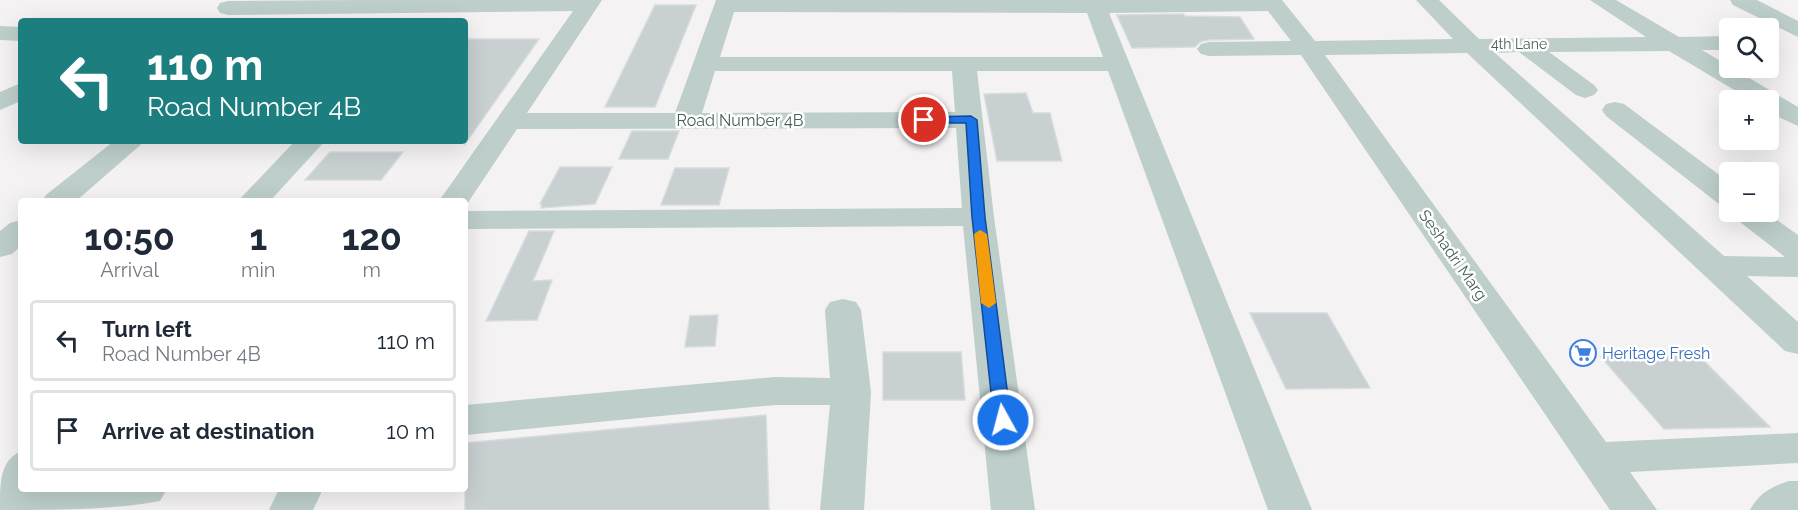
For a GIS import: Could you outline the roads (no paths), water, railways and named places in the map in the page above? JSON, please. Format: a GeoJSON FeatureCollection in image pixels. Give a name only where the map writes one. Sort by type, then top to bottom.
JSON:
{"type":"FeatureCollection","features":[{"type":"Feature","properties":{"kind":"street"},"geometry":{"type":"LineString","coordinates":[[1427,0],[1472,45],[1798,342]]}},
{"type":"Feature","properties":{"kind":"street"},"geometry":{"type":"LineString","coordinates":[[1601,0],[1749,90]]}},
{"type":"Feature","properties":{"kind":"street"},"geometry":{"type":"LineString","coordinates":[[1741,0],[1798,30]]}},
{"type":"Feature","properties":{"kind":"street"},"geometry":{"type":"LineString","coordinates":[[228,8],[445,2],[589,2]]}},
{"type":"Feature","properties":{"kind":"street"},"geometry":{"type":"LineString","coordinates":[[430,18],[445,2]]}},
{"type":"Feature","properties":{"kind":"street"},"geometry":{"type":"LineString","coordinates":[[456,198],[589,2]]}},
{"type":"Feature","properties":{"kind":"street"},"geometry":{"type":"LineString","coordinates":[[686,120],[703,64],[726,2],[1096,7],[1272,2]]}},
{"type":"Feature","properties":{"kind":"street","name":"Seshadri Marg"},"geometry":{"type":"LineString","coordinates":[[1272,2],[1308,48],[1595,458],[1635,510]]}},
{"type":"Feature","properties":{"kind":"street"},"geometry":{"type":"LineString","coordinates":[[284,18],[298,6]]}},
{"type":"Feature","properties":{"kind":"street"},"geometry":{"type":"LineString","coordinates":[[1096,7],[1290,510]]}},
{"type":"Feature","properties":{"kind":"street"},"geometry":{"type":"LineString","coordinates":[[0,33],[18,34]]}},
{"type":"Feature","properties":{"kind":"street"},"geometry":{"type":"LineString","coordinates":[[1779,42],[1798,41]]}},
{"type":"Feature","properties":{"kind":"street","name":"4th Lane"},"geometry":{"type":"LineString","coordinates":[[1209,49],[1719,43]]}},
{"type":"Feature","properties":{"kind":"street"},"geometry":{"type":"LineString","coordinates":[[1523,44],[1585,90]]}},
{"type":"Feature","properties":{"kind":"street"},"geometry":{"type":"LineString","coordinates":[[703,64],[1118,64]]}},
{"type":"Feature","properties":{"kind":"street"},"geometry":{"type":"LineString","coordinates":[[964,64],[971,120],[978,217],[1013,510]]}},
{"type":"Feature","properties":{"kind":"street"},"geometry":{"type":"LineString","coordinates":[[0,102],[8,81]]}},
{"type":"Feature","properties":{"kind":"street"},"geometry":{"type":"LineString","coordinates":[[1779,107],[1796,116]]}},
{"type":"Feature","properties":{"kind":"street"},"geometry":{"type":"LineString","coordinates":[[1615,110],[1719,190]]}},
{"type":"Feature","properties":{"kind":"street","name":"Road Number 4B"},"geometry":{"type":"LineString","coordinates":[[508,121],[971,120]]}},
{"type":"Feature","properties":{"kind":"street"},"geometry":{"type":"LineString","coordinates":[[61,198],[127,144]]}},
{"type":"Feature","properties":{"kind":"street"},"geometry":{"type":"LineString","coordinates":[[256,198],[308,144]]}},
{"type":"Feature","properties":{"kind":"street"},"geometry":{"type":"LineString","coordinates":[[468,220],[978,217]]}},
{"type":"Feature","properties":{"kind":"street"},"geometry":{"type":"LineString","coordinates":[[1760,222],[1798,250]]}},
{"type":"Feature","properties":{"kind":"street"},"geometry":{"type":"LineString","coordinates":[[0,247],[18,232]]}},
{"type":"Feature","properties":{"kind":"street"},"geometry":{"type":"LineString","coordinates":[[1715,266],[1798,267]]}},
{"type":"Feature","properties":{"kind":"street"},"geometry":{"type":"LineString","coordinates":[[842,510],[851,392],[843,310]]}},
{"type":"Feature","properties":{"kind":"street"},"geometry":{"type":"LineString","coordinates":[[468,420],[775,391],[851,392]]}},
{"type":"Feature","properties":{"kind":"street"},"geometry":{"type":"LineString","coordinates":[[1595,458],[1798,448]]}},
{"type":"Feature","properties":{"kind":"street"},"geometry":{"type":"LineString","coordinates":[[0,496],[18,471]]}},
{"type":"Feature","properties":{"kind":"street"},"geometry":{"type":"LineString","coordinates":[[0,496],[83,492]]}},
{"type":"Feature","properties":{"kind":"street"},"geometry":{"type":"LineString","coordinates":[[291,510],[300,492]]}},
{"type":"Feature","properties":{"kind":"street"},"geometry":{"type":"LineString","coordinates":[[1773,510],[1789,498],[1798,498]]}},
{"type":"Feature","properties":{"kind":"place","name":"Heritage Fresh"},"geometry":{"type":"Point","coordinates":[1583,353]}}]}
